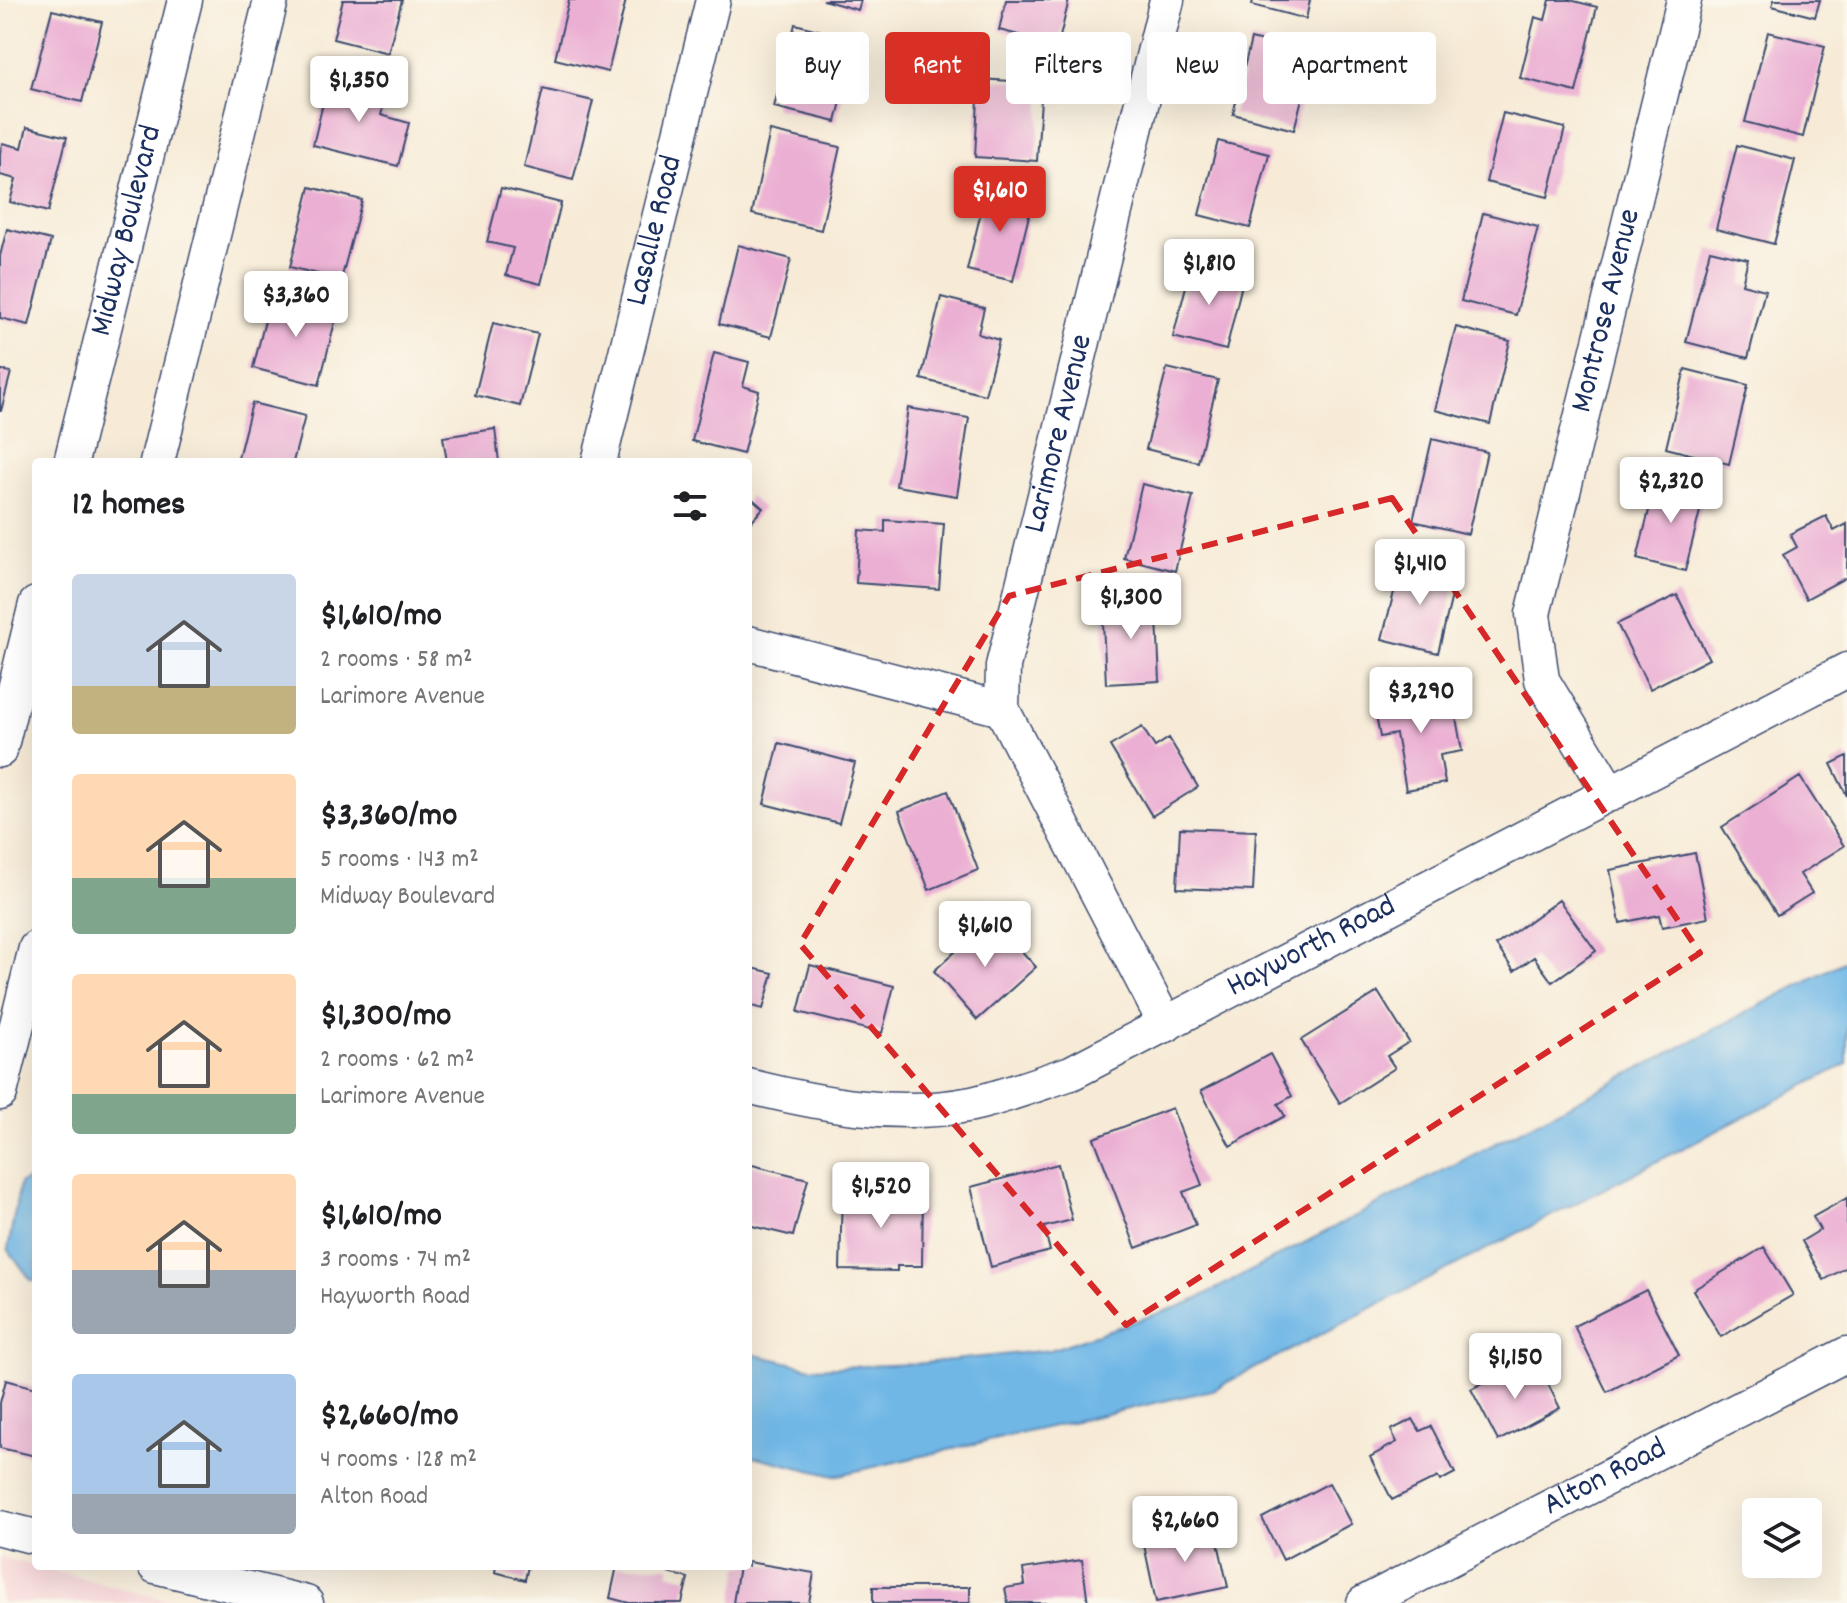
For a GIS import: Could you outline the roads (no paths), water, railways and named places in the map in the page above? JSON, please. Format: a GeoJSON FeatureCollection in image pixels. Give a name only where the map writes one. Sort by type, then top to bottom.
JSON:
{"type":"FeatureCollection","features":[{"type":"Feature","properties":{"kind":"street","name":"Midway Boulevard"},"geometry":{"type":"LineString","coordinates":[[72,458],[185,0]]}},
{"type":"Feature","properties":{"kind":"street"},"geometry":{"type":"LineString","coordinates":[[158,458],[271,0]]}},
{"type":"Feature","properties":{"kind":"street","name":"Lasalle Road"},"geometry":{"type":"LineString","coordinates":[[600,458],[713,0]]}},
{"type":"Feature","properties":{"kind":"street","name":"Larimore Avenue"},"geometry":{"type":"LineString","coordinates":[[1166,1025],[1002,709],[1003,666],[1167,0]]}},
{"type":"Feature","properties":{"kind":"street","name":"Montrose Avenue"},"geometry":{"type":"LineString","coordinates":[[1611,794],[1542,680],[1533,614],[1684,0]]}},
{"type":"Feature","properties":{"kind":"street"},"geometry":{"type":"LineString","coordinates":[[0,750],[32,620]]}},
{"type":"Feature","properties":{"kind":"street"},"geometry":{"type":"LineString","coordinates":[[752,644],[1002,709]]}},
{"type":"Feature","properties":{"kind":"street","name":"Hayworth Road"},"geometry":{"type":"LineString","coordinates":[[752,1087],[854,1108],[928,1109],[972,1104],[1071,1073],[1847,670]]}},
{"type":"Feature","properties":{"kind":"street"},"geometry":{"type":"LineString","coordinates":[[0,1093],[32,964]]}},
{"type":"Feature","properties":{"kind":"street","name":"Alton Road"},"geometry":{"type":"LineString","coordinates":[[1364,1603],[1847,1354]]}},
{"type":"Feature","properties":{"kind":"street"},"geometry":{"type":"LineString","coordinates":[[0,1528],[32,1536]]}},
{"type":"Feature","properties":{"kind":"street"},"geometry":{"type":"LineString","coordinates":[[171,1570],[306,1603]]}},
{"type":"Feature","properties":{"kind":"water"},"geometry":{"type":"Polygon","coordinates":[[[1847,960],[1847,1064],[1212,1390],[834,1476],[752,1456],[752,1354],[812,1368],[914,1364],[1050,1350],[1189,1303],[1847,960]]]}},
{"type":"Feature","properties":{"kind":"water"},"geometry":{"type":"Polygon","coordinates":[[[32,1178],[32,1280],[8,1249],[20,1183],[32,1178]]]}}]}
